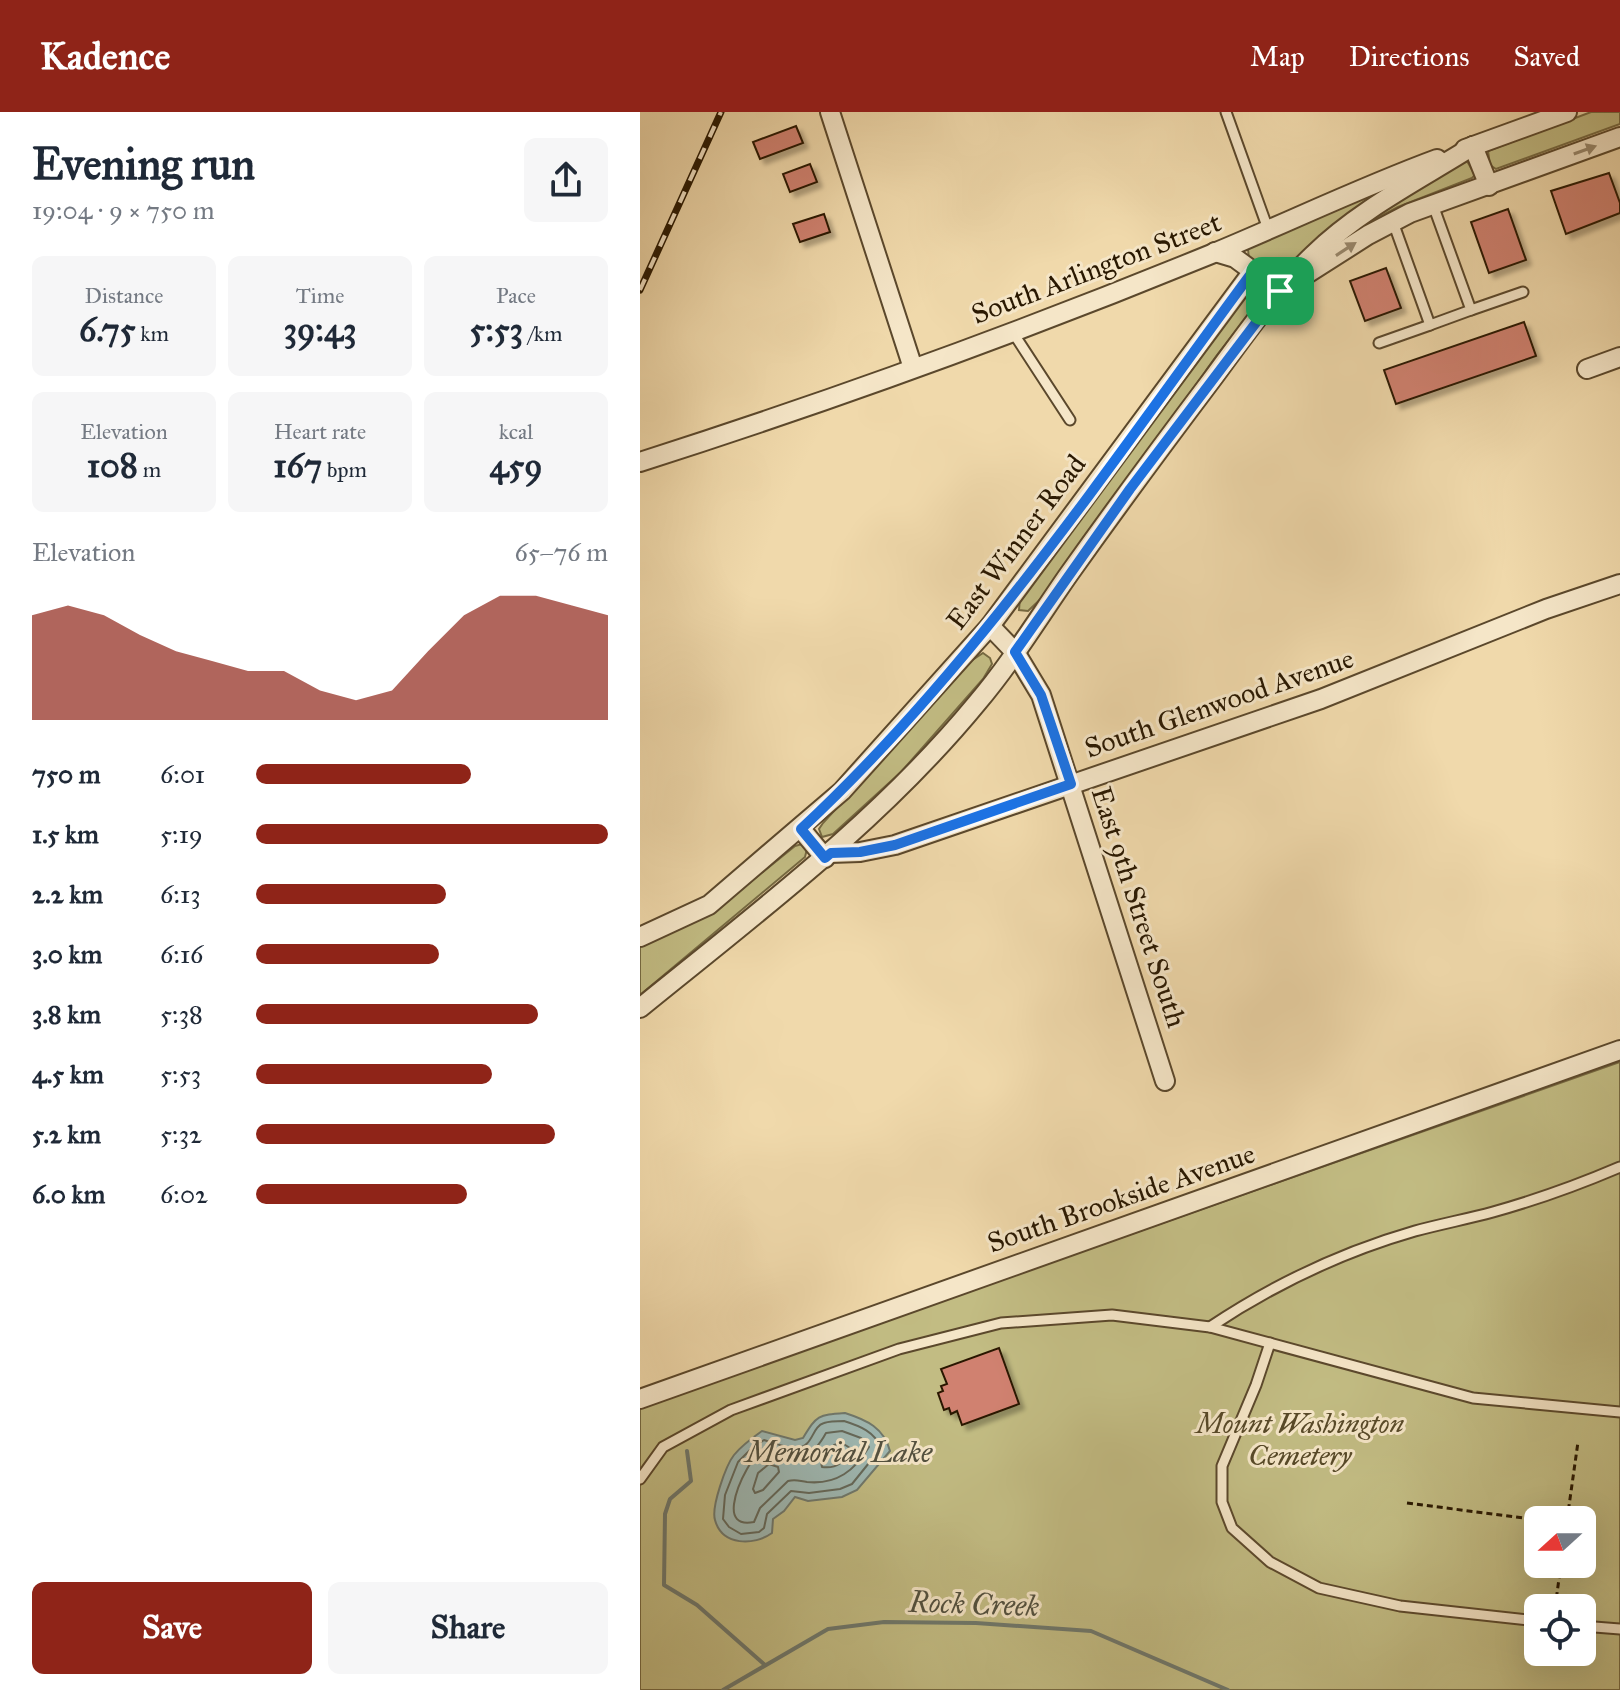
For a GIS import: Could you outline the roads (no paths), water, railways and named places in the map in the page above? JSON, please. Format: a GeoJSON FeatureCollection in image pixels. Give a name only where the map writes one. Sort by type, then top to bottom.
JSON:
{"type":"FeatureCollection","features":[{"type":"Feature","properties":{"kind":"street"},"geometry":{"type":"LineString","coordinates":[[830,112],[913,368]]}},
{"type":"Feature","properties":{"kind":"street","name":"South Arlington Street"},"geometry":{"type":"LineString","coordinates":[[640,462],[763,423],[1012,331],[1215,252],[1375,182],[1473,146],[1532,118],[1567,112]]}},
{"type":"Feature","properties":{"kind":"street"},"geometry":{"type":"LineString","coordinates":[[1280,291],[1393,222],[1620,137]]}},
{"type":"Feature","properties":{"kind":"street"},"geometry":{"type":"LineString","coordinates":[[640,1008],[828,856],[884,806],[933,755],[980,700],[1130,489],[1280,291],[1312,256],[1376,205],[1473,146],[1489,186]]}},
{"type":"Feature","properties":{"kind":"street"},"geometry":{"type":"LineString","coordinates":[[1215,252],[1235,258],[1280,291]]}},
{"type":"Feature","properties":{"kind":"street","name":"East Winner Road"},"geometry":{"type":"LineString","coordinates":[[640,937],[709,905],[842,791],[990,626],[1253,271]]}},
{"type":"Feature","properties":{"kind":"street"},"geometry":{"type":"LineString","coordinates":[[1587,369],[1620,357]]}},
{"type":"Feature","properties":{"kind":"street","name":"South Glenwood Avenue"},"geometry":{"type":"LineString","coordinates":[[828,856],[895,845],[1321,699],[1546,609],[1620,584]]}},
{"type":"Feature","properties":{"kind":"street","name":"East 9th Street South"},"geometry":{"type":"LineString","coordinates":[[990,626],[1015,652],[1041,695],[1165,1081]]}},
{"type":"Feature","properties":{"kind":"street"},"geometry":{"type":"LineString","coordinates":[[801,829],[828,856]]}},
{"type":"Feature","properties":{"kind":"street","name":"South Brookside Avenue"},"geometry":{"type":"LineString","coordinates":[[640,1399],[1620,1050]]}},
{"type":"Feature","properties":{"kind":"lane"},"geometry":{"type":"LineString","coordinates":[[1226,112],[1268,229]]}},
{"type":"Feature","properties":{"kind":"lane"},"geometry":{"type":"LineString","coordinates":[[1433,205],[1471,310]]}},
{"type":"Feature","properties":{"kind":"lane"},"geometry":{"type":"LineString","coordinates":[[1393,222],[1430,325]]}},
{"type":"Feature","properties":{"kind":"lane"},"geometry":{"type":"LineString","coordinates":[[1379,343],[1523,292]]}},
{"type":"Feature","properties":{"kind":"lane"},"geometry":{"type":"LineString","coordinates":[[1012,331],[1070,420]]}},
{"type":"Feature","properties":{"kind":"lane"},"geometry":{"type":"LineString","coordinates":[[1210,1327],[1259,1294],[1337,1259],[1413,1232],[1494,1212],[1570,1188],[1620,1167]]}},
{"type":"Feature","properties":{"kind":"lane"},"geometry":{"type":"LineString","coordinates":[[640,1479],[663,1447],[731,1410],[899,1349],[1001,1323],[1112,1315],[1210,1327],[1473,1398],[1620,1412]]}},
{"type":"Feature","properties":{"kind":"lane"},"geometry":{"type":"LineString","coordinates":[[1270,1343],[1222,1466],[1222,1502],[1232,1528],[1270,1562],[1319,1588],[1400,1606],[1524,1619]]}},
{"type":"Feature","properties":{"kind":"lane"},"geometry":{"type":"LineString","coordinates":[[1596,1627],[1620,1629]]}},
{"type":"Feature","properties":{"kind":"water","name":"Memorial Lake"},"geometry":{"type":"Polygon","coordinates":[[[845,1413],[874,1426],[884,1436],[890,1451],[857,1490],[842,1497],[808,1501],[795,1497],[773,1519],[772,1533],[765,1537],[739,1541],[724,1535],[715,1520],[715,1506],[727,1468],[740,1448],[762,1431],[795,1440],[803,1438],[819,1418],[845,1413]]]}},
{"type":"Feature","properties":{"kind":"waterway"},"geometry":{"type":"LineString","coordinates":[[687,1451],[691,1481],[670,1499],[665,1514],[664,1585],[697,1605],[765,1665]]}},
{"type":"Feature","properties":{"kind":"waterway","name":"Rock Creek"},"geometry":{"type":"LineString","coordinates":[[723,1690],[828,1629],[884,1622],[976,1623],[1091,1631],[1228,1690]]}},
{"type":"Feature","properties":{"kind":"railway"},"geometry":{"type":"LineString","coordinates":[[640,290],[721,112]]}},
{"type":"Feature","properties":{"kind":"park label","name":"Mount Washington Cemetery"},"geometry":{"type":"Point","coordinates":[1300,1439]}}]}
